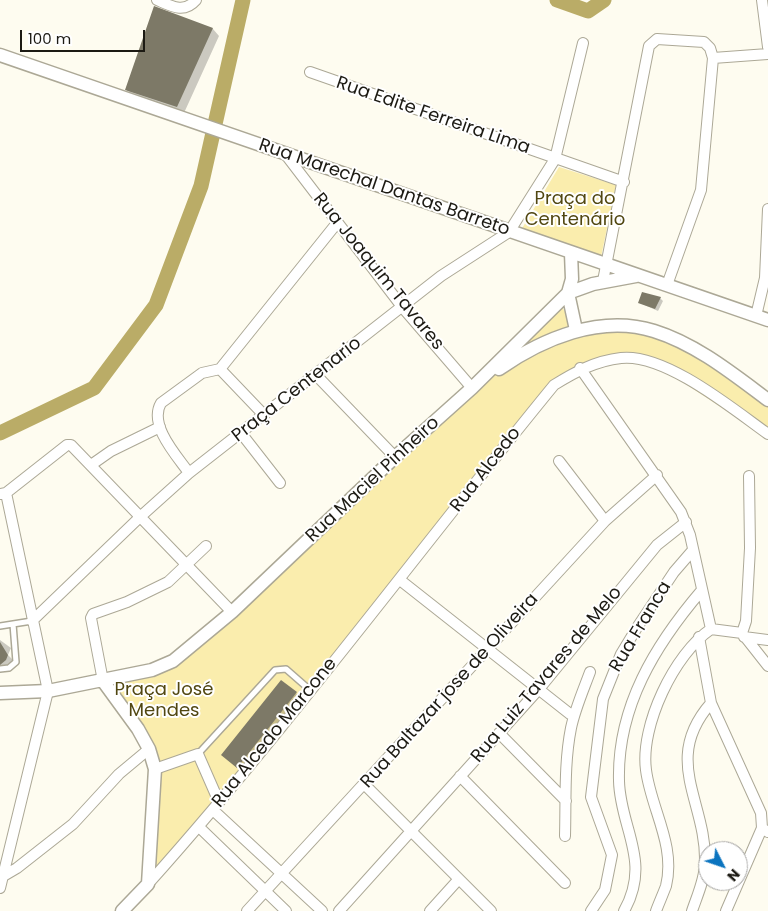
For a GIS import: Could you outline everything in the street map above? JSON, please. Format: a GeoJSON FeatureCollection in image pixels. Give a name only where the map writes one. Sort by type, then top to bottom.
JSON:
{"type":"FeatureCollection","features":[{"type":"Feature","properties":{"kind":"street"},"geometry":{"type":"LineString","coordinates":[[157,0],[180,8],[185,8],[196,0]]}},
{"type":"Feature","properties":{"kind":"street"},"geometry":{"type":"LineString","coordinates":[[762,0],[768,47]]}},
{"type":"Feature","properties":{"kind":"street"},"geometry":{"type":"LineString","coordinates":[[603,281],[624,182],[649,46],[656,38],[704,42],[710,48],[714,58],[702,190],[667,285]]}},
{"type":"Feature","properties":{"kind":"street","name":"Praça Centenario"},"geometry":{"type":"LineString","coordinates":[[32,621],[140,517],[189,473],[460,263],[509,232],[555,159],[583,43]]}},
{"type":"Feature","properties":{"kind":"street"},"geometry":{"type":"LineString","coordinates":[[714,58],[768,54]]}},
{"type":"Feature","properties":{"kind":"street","name":"Rua Marechal Dantas Barreto"},"geometry":{"type":"LineString","coordinates":[[0,55],[762,318]]}},
{"type":"Feature","properties":{"kind":"street","name":"Rua Edite Ferreira Lima"},"geometry":{"type":"LineString","coordinates":[[310,72],[624,182]]}},
{"type":"Feature","properties":{"kind":"street","name":"Rua Joaquim Tavares"},"geometry":{"type":"LineString","coordinates":[[286,154],[337,224],[403,308],[472,388]]}},
{"type":"Feature","properties":{"kind":"street"},"geometry":{"type":"LineString","coordinates":[[762,318],[768,209]]}},
{"type":"Feature","properties":{"kind":"street"},"geometry":{"type":"LineString","coordinates":[[189,473],[160,427],[158,414],[161,403],[202,373],[220,369],[337,224]]}},
{"type":"Feature","properties":{"kind":"street"},"geometry":{"type":"LineString","coordinates":[[571,253],[572,279],[568,293],[576,330]]}},
{"type":"Feature","properties":{"kind":"street","name":"Rua Maciel Pinheiro"},"geometry":{"type":"LineString","coordinates":[[0,693],[48,691],[103,681],[152,670],[173,661],[232,612],[395,457],[472,388],[568,293],[603,281],[638,276]]}},
{"type":"Feature","properties":{"kind":"street"},"geometry":{"type":"LineString","coordinates":[[472,388],[534,348],[576,330],[613,326],[654,331],[718,363],[768,400]]}},
{"type":"Feature","properties":{"kind":"street","name":"Rua Alcedo"},"geometry":{"type":"LineString","coordinates":[[400,580],[554,385],[580,368],[621,358],[649,360],[706,390],[768,434]]}},
{"type":"Feature","properties":{"kind":"street"},"geometry":{"type":"LineString","coordinates":[[580,368],[657,475],[686,522],[710,629]]}},
{"type":"Feature","properties":{"kind":"street"},"geometry":{"type":"LineString","coordinates":[[220,369],[264,415]]}},
{"type":"Feature","properties":{"kind":"street"},"geometry":{"type":"LineString","coordinates":[[316,375],[395,457]]}},
{"type":"Feature","properties":{"kind":"street"},"geometry":{"type":"LineString","coordinates":[[91,465],[111,451],[160,427]]}},
{"type":"Feature","properties":{"kind":"street"},"geometry":{"type":"LineString","coordinates":[[241,433],[280,483]]}},
{"type":"Feature","properties":{"kind":"street"},"geometry":{"type":"LineString","coordinates":[[0,888],[1,877],[48,691],[3,493],[69,445],[91,465],[232,612]]}},
{"type":"Feature","properties":{"kind":"street"},"geometry":{"type":"LineString","coordinates":[[559,462],[605,521]]}},
{"type":"Feature","properties":{"kind":"street","name":"Rua Baltazar jose de Oliveira"},"geometry":{"type":"LineString","coordinates":[[247,911],[605,521],[657,475]]}},
{"type":"Feature","properties":{"kind":"street"},"geometry":{"type":"LineString","coordinates":[[743,635],[746,621],[750,548],[749,476]]}},
{"type":"Feature","properties":{"kind":"street","name":"Rua Luiz Tavares de Melo"},"geometry":{"type":"LineString","coordinates":[[339,911],[539,689],[657,544],[686,522]]}},
{"type":"Feature","properties":{"kind":"street"},"geometry":{"type":"LineString","coordinates":[[122,911],[148,884],[155,768],[149,749],[138,728],[103,681],[91,618],[93,614],[151,592],[168,582],[206,546]]}},
{"type":"Feature","properties":{"kind":"street","name":"Rua Franca"},"geometry":{"type":"LineString","coordinates":[[591,911],[605,890],[612,855],[591,797],[603,699],[608,683],[634,633],[674,572],[693,550]]}},
{"type":"Feature","properties":{"kind":"street"},"geometry":{"type":"LineString","coordinates":[[400,580],[570,714]]}},
{"type":"Feature","properties":{"kind":"street","name":"Rua Alcedo Marcone"},"geometry":{"type":"LineString","coordinates":[[148,884],[199,827],[400,580]]}},
{"type":"Feature","properties":{"kind":"street"},"geometry":{"type":"LineString","coordinates":[[624,911],[633,892],[635,864],[633,842],[619,783],[620,758],[626,720],[633,696],[657,649],[702,590]]}},
{"type":"Feature","properties":{"kind":"street"},"geometry":{"type":"LineString","coordinates":[[656,911],[666,885],[668,863],[665,836],[645,769],[648,734],[662,694],[677,666],[699,637],[710,629],[768,640]]}},
{"type":"Feature","properties":{"kind":"street"},"geometry":{"type":"LineString","coordinates":[[743,635],[768,666]]}},
{"type":"Feature","properties":{"kind":"street"},"geometry":{"type":"LineString","coordinates":[[699,637],[711,703],[764,813],[765,830],[726,911]]}},
{"type":"Feature","properties":{"kind":"street"},"geometry":{"type":"LineString","coordinates":[[565,836],[566,767],[572,726],[590,672]]}},
{"type":"Feature","properties":{"kind":"street"},"geometry":{"type":"LineString","coordinates":[[692,911],[702,881],[705,865],[705,848],[686,756],[694,728],[711,703]]}},
{"type":"Feature","properties":{"kind":"street"},"geometry":{"type":"LineString","coordinates":[[499,733],[566,801]]}},
{"type":"Feature","properties":{"kind":"street"},"geometry":{"type":"LineString","coordinates":[[1,877],[17,868],[73,824],[118,774],[149,749]]}},
{"type":"Feature","properties":{"kind":"street"},"geometry":{"type":"LineString","coordinates":[[155,768],[198,754],[216,806],[282,874],[322,911]]}},
{"type":"Feature","properties":{"kind":"street"},"geometry":{"type":"LineString","coordinates":[[460,776],[565,883]]}},
{"type":"Feature","properties":{"kind":"street"},"geometry":{"type":"LineString","coordinates":[[364,784],[491,911]]}},
{"type":"Feature","properties":{"kind":"street"},"geometry":{"type":"LineString","coordinates":[[199,827],[286,911]]}},
{"type":"Feature","properties":{"kind":"street"},"geometry":{"type":"LineString","coordinates":[[430,911],[458,880]]}},
{"type":"Feature","properties":{"kind":"lane"},"geometry":{"type":"LineString","coordinates":[[0,626],[32,621]]}},
{"type":"Feature","properties":{"kind":"lane"},"geometry":{"type":"LineString","coordinates":[[0,669],[9,668],[17,658],[13,624]]}},
{"type":"Feature","properties":{"kind":"lane"},"geometry":{"type":"LineString","coordinates":[[198,754],[275,670],[286,669],[310,690]]}},
{"type":"Feature","properties":{"kind":"green space","name":"Praça do Centenário"},"geometry":{"type":"Polygon","coordinates":[[[559,167],[616,185],[601,257],[521,230],[559,167]]]}},
{"type":"Feature","properties":{"kind":"green space","name":"Praça José Mendes"},"geometry":{"type":"Polygon","coordinates":[[[559,302],[576,330],[654,331],[768,400],[768,438],[649,360],[621,358],[554,385],[148,884],[155,769],[103,681],[173,661],[559,302]]]}},
{"type":"Feature","properties":{"kind":"building"},"geometry":{"type":"Polygon","coordinates":[[[154,6],[213,28],[177,107],[125,90],[154,6]]]}},
{"type":"Feature","properties":{"kind":"building"},"geometry":{"type":"Polygon","coordinates":[[[642,292],[661,297],[655,309],[638,303],[642,292]]]}},
{"type":"Feature","properties":{"kind":"building"},"geometry":{"type":"Polygon","coordinates":[[[0,642],[8,655],[6,660],[0,665],[0,642]]]}},
{"type":"Feature","properties":{"kind":"building"},"geometry":{"type":"Polygon","coordinates":[[[281,680],[297,692],[237,768],[221,755],[281,680]]]}},
{"type":"Feature","properties":{"kind":"waterway"},"geometry":{"type":"LineString","coordinates":[[0,433],[94,388],[156,305],[201,186],[243,0]]}},
{"type":"Feature","properties":{"kind":"waterway"},"geometry":{"type":"LineString","coordinates":[[557,0],[588,11],[604,0]]}}]}
